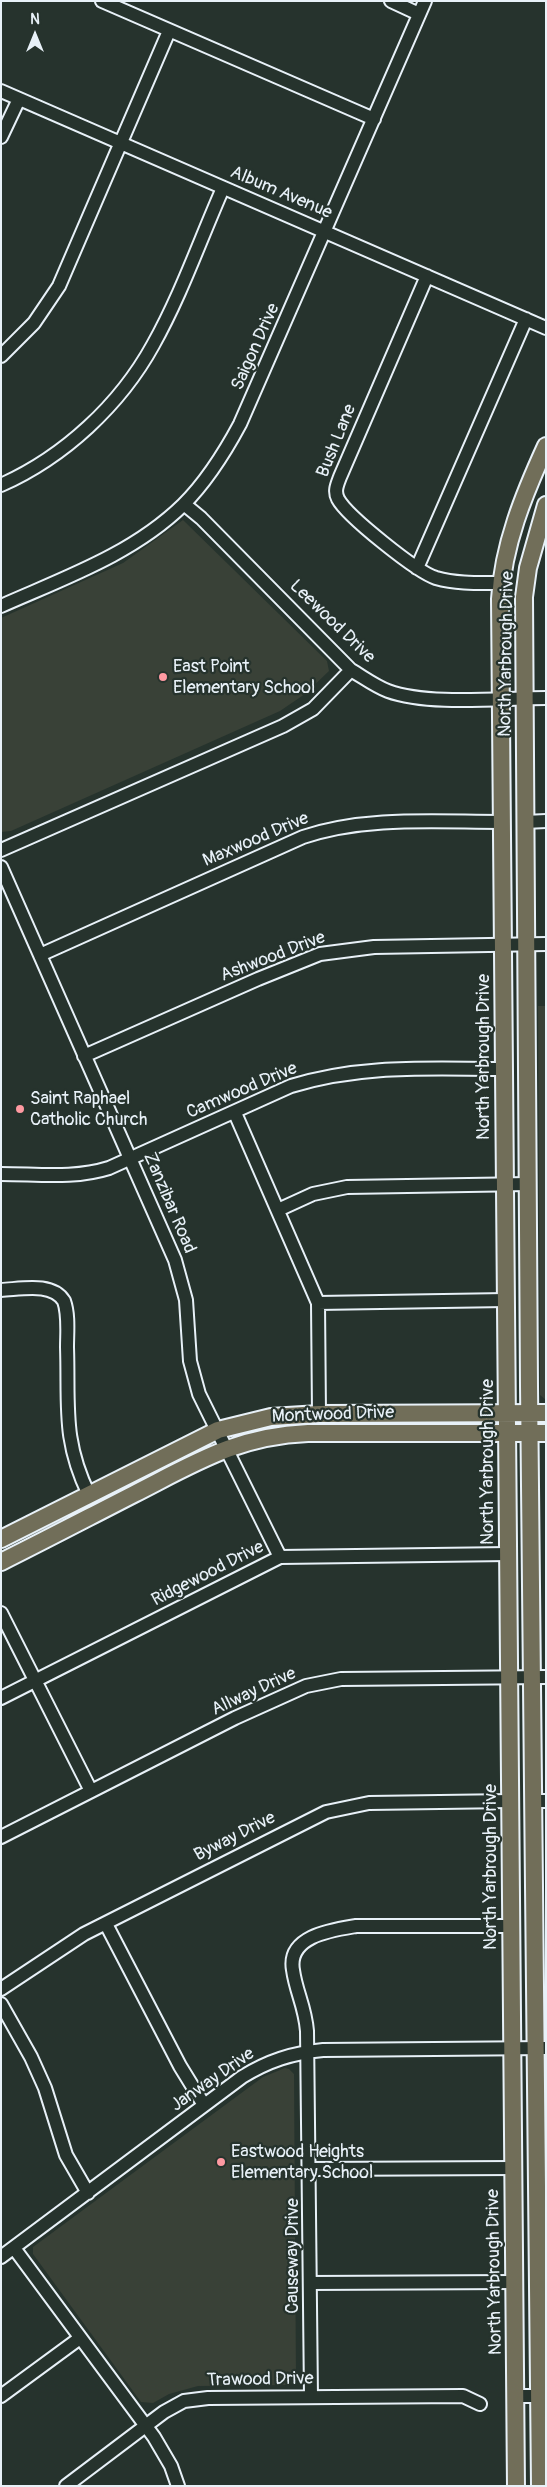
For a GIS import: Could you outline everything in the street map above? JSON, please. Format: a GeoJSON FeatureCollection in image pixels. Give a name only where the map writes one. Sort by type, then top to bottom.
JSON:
{"type":"FeatureCollection","features":[{"type":"Feature","properties":{"kind":"main road","name":"North Yarbrough Drive"},"geometry":{"type":"LineString","coordinates":[[516,2486],[514,2048],[501,822],[501,583],[519,509],[546,446]]}},
{"type":"Feature","properties":{"kind":"main road","name":"North Yarbrough Drive"},"geometry":{"type":"LineString","coordinates":[[540,2486],[542,2219],[539,1677],[529,1433],[524,597],[526,578],[534,544],[546,505]]}},
{"type":"Feature","properties":{"kind":"main road","name":"Montwood Drive"},"geometry":{"type":"LineString","coordinates":[[1,1539],[218,1430],[271,1417],[318,1414],[546,1413]]}},
{"type":"Feature","properties":{"kind":"main road","name":"Montwood Drive"},"geometry":{"type":"LineString","coordinates":[[1,1562],[226,1448],[254,1439],[279,1434],[546,1433]]}},
{"type":"Feature","properties":{"kind":"street"},"geometry":{"type":"LineString","coordinates":[[102,1],[374,120]]}},
{"type":"Feature","properties":{"kind":"street"},"geometry":{"type":"LineString","coordinates":[[390,1],[420,14]]}},
{"type":"Feature","properties":{"kind":"street","name":"Saigon Drive"},"geometry":{"type":"LineString","coordinates":[[1,606],[115,554],[139,540],[184,504],[204,479],[240,424],[425,1]]}},
{"type":"Feature","properties":{"kind":"street"},"geometry":{"type":"LineString","coordinates":[[1,356],[34,323],[59,286],[122,144],[169,30]]}},
{"type":"Feature","properties":{"kind":"street","name":"Album Avenue"},"geometry":{"type":"LineString","coordinates":[[1,91],[546,328]]}},
{"type":"Feature","properties":{"kind":"street"},"geometry":{"type":"LineString","coordinates":[[1,137],[19,99]]}},
{"type":"Feature","properties":{"kind":"street"},"geometry":{"type":"LineString","coordinates":[[1,485],[40,466],[82,433],[125,387],[153,345],[223,188]]}},
{"type":"Feature","properties":{"kind":"street","name":"Bush Lane"},"geometry":{"type":"LineString","coordinates":[[427,276],[340,477],[336,492],[341,503],[381,540],[417,568],[434,577],[448,580],[501,583]]}},
{"type":"Feature","properties":{"kind":"street"},"geometry":{"type":"LineString","coordinates":[[417,568],[526,319]]}},
{"type":"Feature","properties":{"kind":"street","name":"Leewood Drive"},"geometry":{"type":"LineString","coordinates":[[184,504],[229,546],[351,670],[388,691],[406,696],[546,698]]}},
{"type":"Feature","properties":{"kind":"street"},"geometry":{"type":"LineString","coordinates":[[1,850],[283,726],[313,709],[351,670]]}},
{"type":"Feature","properties":{"kind":"street"},"geometry":{"type":"LineString","coordinates":[[525,822],[546,821]]}},
{"type":"Feature","properties":{"kind":"street","name":"Maxwood Drive"},"geometry":{"type":"LineString","coordinates":[[40,955],[285,845],[325,830],[351,825],[501,822]]}},
{"type":"Feature","properties":{"kind":"street","name":"Zanzibar Road"},"geometry":{"type":"LineString","coordinates":[[1,867],[84,1056],[131,1157],[181,1277],[186,1300],[192,1372],[200,1394],[280,1557]]}},
{"type":"Feature","properties":{"kind":"street","name":"Ashwood Drive"},"geometry":{"type":"LineString","coordinates":[[84,1056],[258,979],[320,954],[374,947],[546,944]]}},
{"type":"Feature","properties":{"kind":"street","name":"Camwood Drive"},"geometry":{"type":"LineString","coordinates":[[1,1174],[82,1174],[109,1168],[235,1113],[291,1086],[344,1072],[503,1069]]}},
{"type":"Feature","properties":{"kind":"street"},"geometry":{"type":"LineString","coordinates":[[235,1113],[318,1303],[318,1414]]}},
{"type":"Feature","properties":{"kind":"street"},"geometry":{"type":"LineString","coordinates":[[278,1210],[313,1194],[347,1187],[529,1184]]}},
{"type":"Feature","properties":{"kind":"street"},"geometry":{"type":"LineString","coordinates":[[1,1290],[47,1289],[58,1293],[64,1301],[68,1376],[68,1426],[77,1470],[89,1495]]}},
{"type":"Feature","properties":{"kind":"street"},"geometry":{"type":"LineString","coordinates":[[318,1303],[506,1300]]}},
{"type":"Feature","properties":{"kind":"street","name":"Ridgewood Drive"},"geometry":{"type":"LineString","coordinates":[[1,1698],[280,1557],[509,1554]]}},
{"type":"Feature","properties":{"kind":"street"},"geometry":{"type":"LineString","coordinates":[[1,1613],[91,1790]]}},
{"type":"Feature","properties":{"kind":"street","name":"Allway Drive"},"geometry":{"type":"LineString","coordinates":[[1,1837],[288,1692],[306,1686],[341,1679],[539,1677]]}},
{"type":"Feature","properties":{"kind":"street","name":"Byway Drive"},"geometry":{"type":"LineString","coordinates":[[1,1989],[68,1943],[291,1828],[339,1808],[388,1802],[511,1801]]}},
{"type":"Feature","properties":{"kind":"street"},"geometry":{"type":"LineString","coordinates":[[106,1924],[180,2066],[204,2105]]}},
{"type":"Feature","properties":{"kind":"street","name":"Causeway Drive"},"geometry":{"type":"LineString","coordinates":[[311,2397],[306,2018],[292,1964],[295,1952],[307,1940],[333,1930],[356,1926],[512,1926]]}},
{"type":"Feature","properties":{"kind":"street"},"geometry":{"type":"LineString","coordinates":[[1,2004],[31,2057],[45,2088],[66,2155],[88,2192]]}},
{"type":"Feature","properties":{"kind":"street","name":"Janway Drive"},"geometry":{"type":"LineString","coordinates":[[1,2257],[204,2105],[260,2066],[306,2052],[541,2048]]}},
{"type":"Feature","properties":{"kind":"street"},"geometry":{"type":"LineString","coordinates":[[309,2169],[514,2168]]}},
{"type":"Feature","properties":{"kind":"street"},"geometry":{"type":"LineString","coordinates":[[14,2248],[164,2451],[178,2486]]}},
{"type":"Feature","properties":{"kind":"street"},"geometry":{"type":"LineString","coordinates":[[310,2283],[515,2282]]}},
{"type":"Feature","properties":{"kind":"street"},"geometry":{"type":"LineString","coordinates":[[1,2396],[80,2338]]}},
{"type":"Feature","properties":{"kind":"street","name":"Trawood Drive"},"geometry":{"type":"LineString","coordinates":[[66,2486],[145,2426],[184,2401],[200,2398],[463,2396],[480,2404]]}},
{"type":"Feature","properties":{"kind":"street"},"geometry":{"type":"LineString","coordinates":[[516,2396],[542,2396]]}},
{"type":"Feature","properties":{"kind":"shaded area","name":"East Point Elementary School"},"geometry":{"type":"Polygon","coordinates":[[[183,520],[327,661],[329,671],[305,694],[280,711],[11,831],[1,832],[1,618],[123,563],[183,520]]]}},
{"type":"Feature","properties":{"kind":"shaded area"},"geometry":{"type":"Polygon","coordinates":[[[538,1006],[546,1006],[546,1400],[540,1395],[538,1006]]]}},
{"type":"Feature","properties":{"kind":"shaded area","name":"Eastwood Heights Elementary School"},"geometry":{"type":"Polygon","coordinates":[[[285,2068],[294,2074],[296,2380],[290,2385],[198,2386],[169,2394],[153,2403],[141,2402],[33,2254],[33,2247],[263,2077],[285,2068]]]}},
{"type":"Feature","properties":{"kind":"place","name":"East Point Elementary School"},"geometry":{"type":"Point","coordinates":[163,677]}},
{"type":"Feature","properties":{"kind":"place","name":"Saint Raphael Catholic Church"},"geometry":{"type":"Point","coordinates":[20,1109]}},
{"type":"Feature","properties":{"kind":"place","name":"Eastwood Heights Elementary School"},"geometry":{"type":"Point","coordinates":[221,2162]}}]}
